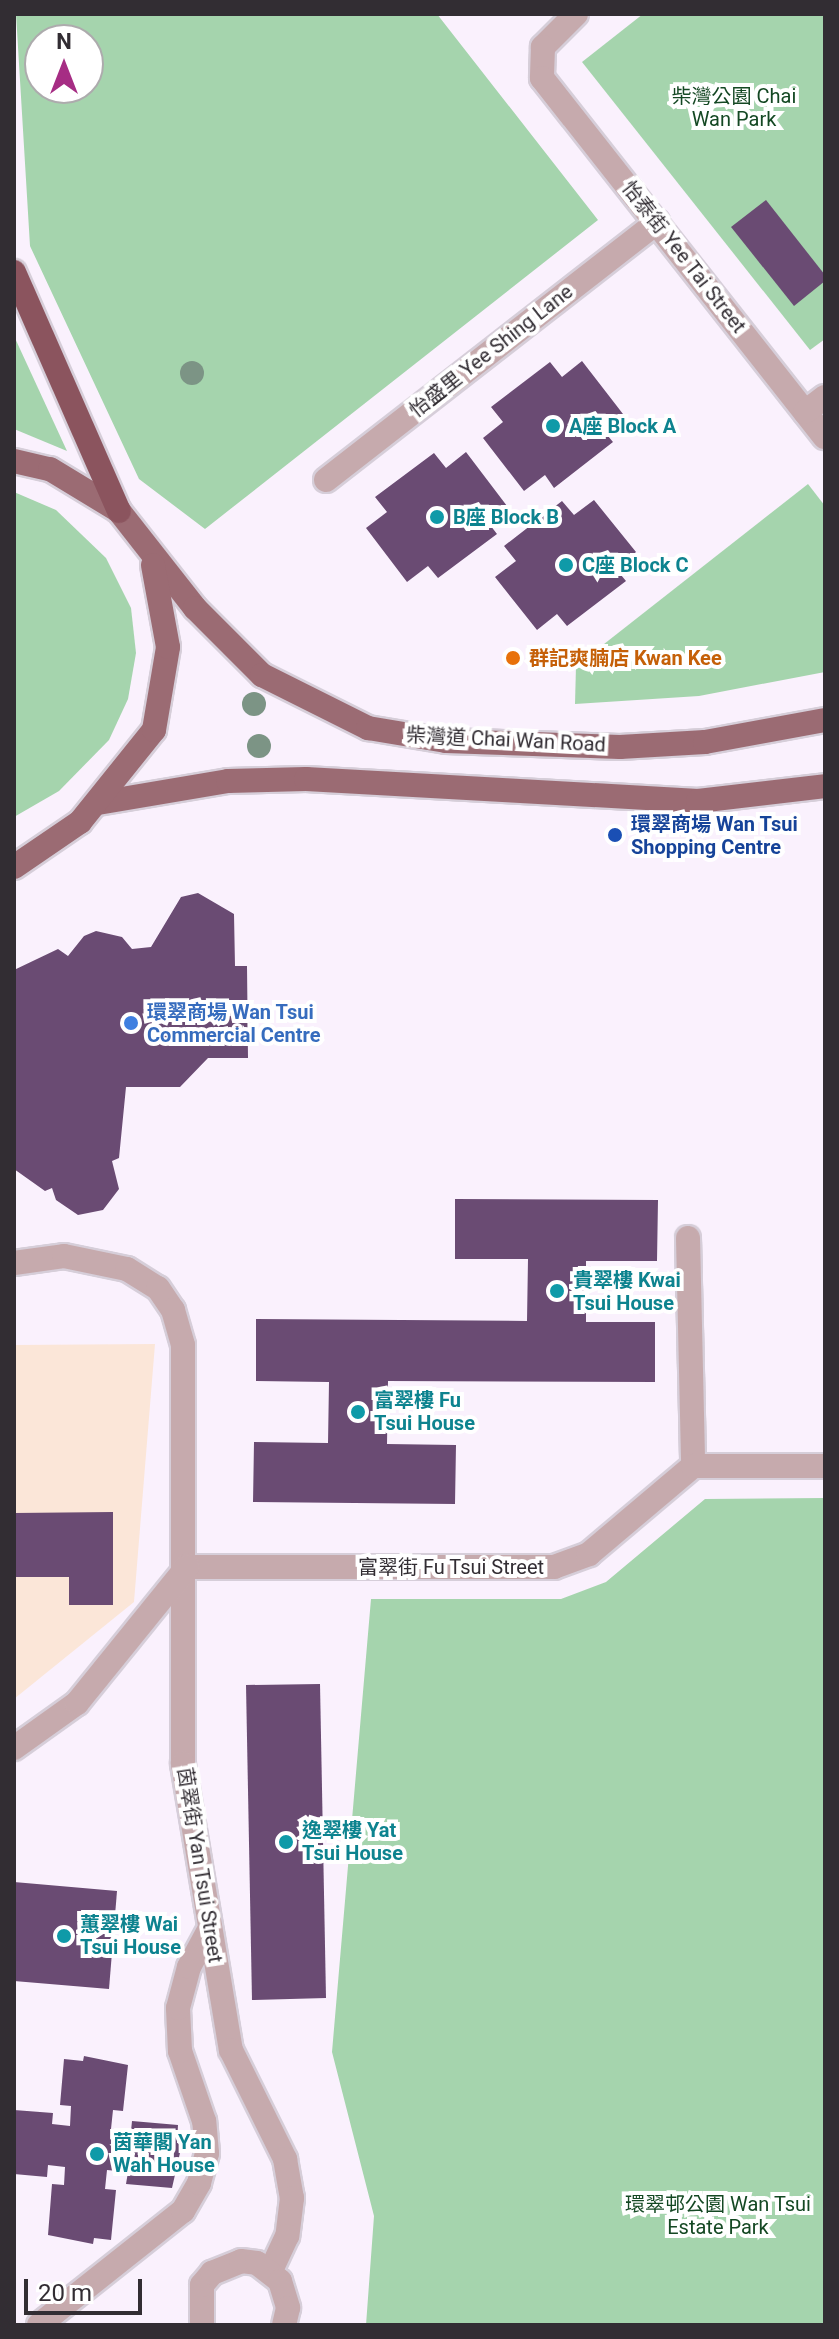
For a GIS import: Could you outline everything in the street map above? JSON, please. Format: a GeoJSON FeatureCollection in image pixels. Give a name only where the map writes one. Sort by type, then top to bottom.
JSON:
{"type":"FeatureCollection","features":[{"type":"Feature","properties":{"kind":"highway"},"geometry":{"type":"LineString","coordinates":[[14,272],[119,511]]}},
{"type":"Feature","properties":{"kind":"main road","name":"柴灣道 Chai Wan Road"},"geometry":{"type":"LineString","coordinates":[[14,461],[50,469],[119,511],[152,559],[262,675],[368,728],[446,741],[620,747],[745,737],[825,720]]}},
{"type":"Feature","properties":{"kind":"main road","name":"柴灣道 Chai Wan Road"},"geometry":{"type":"LineString","coordinates":[[14,867],[98,803],[154,730],[163,699],[168,647],[152,559]]}},
{"type":"Feature","properties":{"kind":"main road","name":"柴灣道 Chai Wan Road"},"geometry":{"type":"LineString","coordinates":[[98,803],[228,781],[306,779],[698,801],[825,786]]}},
{"type":"Feature","properties":{"kind":"street","name":"怡泰街 Yee Tai Street"},"geometry":{"type":"LineString","coordinates":[[576,14],[543,47],[542,78],[825,437]]}},
{"type":"Feature","properties":{"kind":"street","name":"怡盛里 Yee Shing Lane"},"geometry":{"type":"LineString","coordinates":[[326,480],[657,222]]}},
{"type":"Feature","properties":{"kind":"street"},"geometry":{"type":"LineString","coordinates":[[805,412],[825,397]]}},
{"type":"Feature","properties":{"kind":"street"},"geometry":{"type":"LineString","coordinates":[[688,1238],[693,1466],[825,1466]]}},
{"type":"Feature","properties":{"kind":"street","name":"茵翠街 Yan Tsui Street"},"geometry":{"type":"LineString","coordinates":[[14,1263],[64,1256],[127,1269],[158,1288],[173,1310],[183,1345],[187,1567],[183,1764],[231,2050],[285,2159],[292,2198],[287,2236],[271,2271]]}},
{"type":"Feature","properties":{"kind":"street","name":"富翠街 Fu Tsui Street"},"geometry":{"type":"LineString","coordinates":[[187,1567],[554,1567],[589,1554],[693,1466]]}},
{"type":"Feature","properties":{"kind":"street"},"geometry":{"type":"LineString","coordinates":[[14,1748],[77,1703],[187,1567]]}},
{"type":"Feature","properties":{"kind":"street"},"geometry":{"type":"LineString","coordinates":[[39,2325],[183,2211],[199,2183],[207,2153],[204,2121],[180,2051],[178,2008],[189,1967],[209,1930]]}},
{"type":"Feature","properties":{"kind":"street"},"geometry":{"type":"LineString","coordinates":[[202,2325],[198,2300],[212,2273],[241,2261],[271,2271],[286,2294],[284,2325]]}},
{"type":"Feature","properties":{"kind":"shaded area"},"geometry":{"type":"Polygon","coordinates":[[[155,1344],[134,1602],[14,1699],[14,1345],[155,1344]]]}},
{"type":"Feature","properties":{"kind":"green space"},"geometry":{"type":"Polygon","coordinates":[[[16,14],[437,14],[598,220],[205,529],[139,479],[30,246],[16,14]]]}},
{"type":"Feature","properties":{"kind":"green space","name":"柴灣公園 Chai Wan Park"},"geometry":{"type":"Polygon","coordinates":[[[643,14],[825,14],[825,339],[810,350],[582,62],[643,14]]]}},
{"type":"Feature","properties":{"kind":"green space"},"geometry":{"type":"Polygon","coordinates":[[[14,336],[67,451],[14,429],[14,336]]]}},
{"type":"Feature","properties":{"kind":"green space"},"geometry":{"type":"Polygon","coordinates":[[[808,484],[825,506],[825,672],[699,696],[575,704],[576,666],[808,484]]]}},
{"type":"Feature","properties":{"kind":"green space"},"geometry":{"type":"Polygon","coordinates":[[[14,492],[56,510],[106,558],[131,608],[136,653],[128,699],[109,740],[59,791],[14,817],[14,492]]]}},
{"type":"Feature","properties":{"kind":"green space","name":"環翠邨公園 Wan Tsui Estate Park"},"geometry":{"type":"Polygon","coordinates":[[[825,1498],[825,2325],[366,2325],[374,2216],[332,2052],[371,1599],[561,1599],[606,1582],[705,1499],[825,1498]]]}},
{"type":"Feature","properties":{"kind":"building"},"geometry":{"type":"Polygon","coordinates":[[[766,200],[825,275],[825,281],[794,306],[731,227],[766,200]]]}},
{"type":"Feature","properties":{"kind":"building","name":"A座 Block A"},"geometry":{"type":"Polygon","coordinates":[[[582,361],[623,414],[603,430],[613,442],[554,488],[545,475],[524,491],[483,438],[503,422],[491,407],[550,362],[562,377],[582,361]]]}},
{"type":"Feature","properties":{"kind":"building","name":"B座 Block B"},"geometry":{"type":"Polygon","coordinates":[[[466,452],[507,506],[487,521],[497,534],[438,578],[428,566],[407,582],[366,528],[387,512],[375,497],[434,453],[446,468],[466,452]]]}},
{"type":"Feature","properties":{"kind":"building","name":"C座 Block C"},"geometry":{"type":"Polygon","coordinates":[[[594,500],[636,552],[616,569],[626,581],[567,626],[557,614],[537,630],[495,577],[516,561],[504,546],[562,501],[574,515],[594,500]]]}},
{"type":"Feature","properties":{"kind":"building","name":"環翠商場 Wan Tsui Commercial Centre"},"geometry":{"type":"Polygon","coordinates":[[[198,893],[234,914],[235,966],[247,966],[248,1058],[208,1058],[180,1087],[126,1087],[119,1158],[112,1161],[119,1189],[103,1210],[78,1215],[56,1200],[52,1188],[45,1191],[14,1169],[14,970],[58,949],[68,956],[84,936],[96,931],[122,937],[132,949],[151,947],[181,897],[198,893]]]}},
{"type":"Feature","properties":{"kind":"building"},"geometry":{"type":"Polygon","coordinates":[[[455,1199],[658,1200],[657,1261],[586,1261],[586,1322],[655,1322],[655,1382],[388,1381],[387,1444],[456,1445],[455,1504],[253,1502],[254,1442],[328,1443],[329,1382],[256,1381],[256,1319],[527,1321],[528,1259],[455,1259],[455,1199]]]}},
{"type":"Feature","properties":{"kind":"building"},"geometry":{"type":"Polygon","coordinates":[[[113,1512],[113,1605],[69,1605],[69,1577],[14,1577],[14,1513],[113,1512]]]}},
{"type":"Feature","properties":{"kind":"building","name":"逸翠樓 Yat Tsui House"},"geometry":{"type":"Polygon","coordinates":[[[320,1684],[326,1998],[252,2000],[246,1685],[320,1684]]]}},
{"type":"Feature","properties":{"kind":"building","name":"蕙翠樓 Wai Tsui House"},"geometry":{"type":"Polygon","coordinates":[[[14,1882],[117,1891],[109,1989],[14,1981],[14,1882]]]}},
{"type":"Feature","properties":{"kind":"building","name":"茵華閣 Yan Wah House"},"geometry":{"type":"Polygon","coordinates":[[[84,2056],[128,2065],[123,2111],[113,2110],[111,2129],[131,2131],[132,2121],[178,2125],[177,2143],[182,2144],[172,2188],[126,2184],[128,2172],[107,2170],[105,2189],[116,2190],[111,2240],[94,2238],[93,2244],[48,2235],[52,2184],[64,2185],[65,2167],[48,2165],[47,2177],[14,2174],[14,2110],[53,2113],[52,2124],[70,2126],[71,2106],[60,2105],[64,2059],[83,2061],[84,2056]]]}},
{"type":"Feature","properties":{"kind":"place","name":"A座 Block A"},"geometry":{"type":"Point","coordinates":[553,426]}},
{"type":"Feature","properties":{"kind":"place","name":"B座 Block B"},"geometry":{"type":"Point","coordinates":[437,517]}},
{"type":"Feature","properties":{"kind":"place","name":"C座 Block C"},"geometry":{"type":"Point","coordinates":[566,565]}},
{"type":"Feature","properties":{"kind":"place","name":"群記爽腩店 Kwan Kee"},"geometry":{"type":"Point","coordinates":[513,658]}},
{"type":"Feature","properties":{"kind":"place","name":"環翠商場 Wan Tsui Shopping Centre"},"geometry":{"type":"Point","coordinates":[615,835]}},
{"type":"Feature","properties":{"kind":"place","name":"環翠商場 Wan Tsui Commercial Centre"},"geometry":{"type":"Point","coordinates":[131,1023]}},
{"type":"Feature","properties":{"kind":"place","name":"貴翠樓 Kwai Tsui House"},"geometry":{"type":"Point","coordinates":[557,1291]}},
{"type":"Feature","properties":{"kind":"place","name":"富翠樓 Fu Tsui House"},"geometry":{"type":"Point","coordinates":[358,1412]}},
{"type":"Feature","properties":{"kind":"place","name":"逸翠樓 Yat Tsui House"},"geometry":{"type":"Point","coordinates":[286,1842]}},
{"type":"Feature","properties":{"kind":"place","name":"蕙翠樓 Wai Tsui House"},"geometry":{"type":"Point","coordinates":[64,1936]}},
{"type":"Feature","properties":{"kind":"place","name":"茵華閣 Yan Wah House"},"geometry":{"type":"Point","coordinates":[97,2154]}}]}
